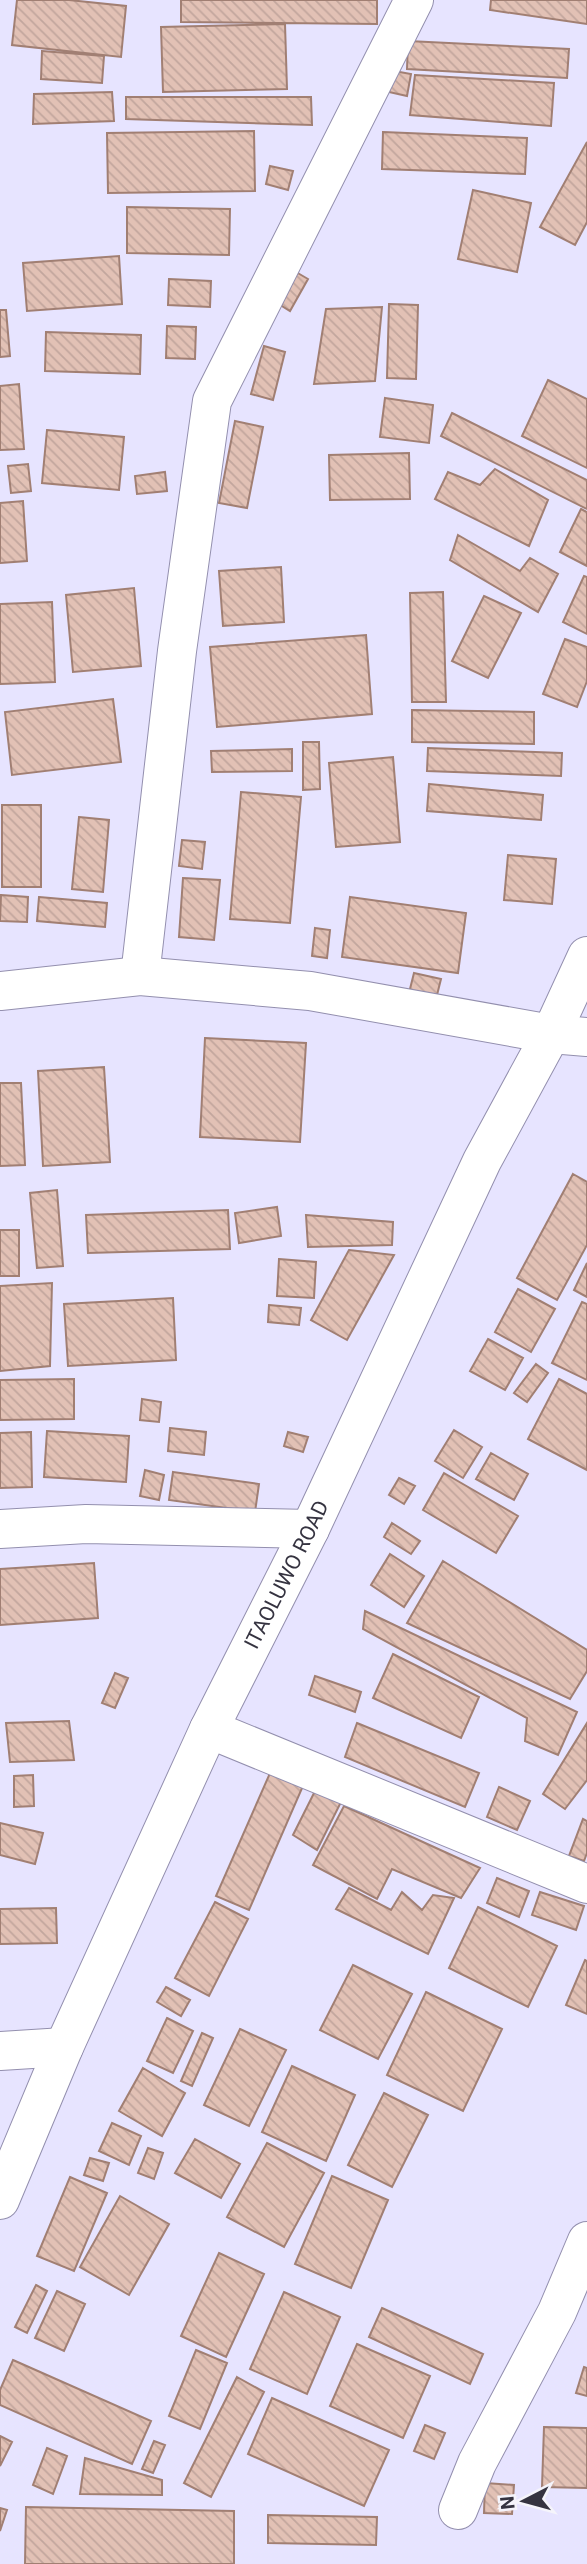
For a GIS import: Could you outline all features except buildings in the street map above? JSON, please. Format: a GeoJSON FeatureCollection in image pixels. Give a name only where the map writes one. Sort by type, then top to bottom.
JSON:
{"type":"FeatureCollection","features":[{"type":"Feature","properties":{"kind":"street"},"geometry":{"type":"LineString","coordinates":[[140,976],[177,651],[212,401],[414,0]]}},
{"type":"Feature","properties":{"kind":"street","name":"ITAOLUWO ROAD"},"geometry":{"type":"LineString","coordinates":[[0,2200],[64,2047],[209,1730],[310,1529],[482,1161],[569,1035],[587,956]]}},
{"type":"Feature","properties":{"kind":"street"},"geometry":{"type":"LineString","coordinates":[[0,990],[140,976],[310,991],[569,1035]]}},
{"type":"Feature","properties":{"kind":"street"},"geometry":{"type":"LineString","coordinates":[[0,1530],[86,1524],[310,1529]]}},
{"type":"Feature","properties":{"kind":"street"},"geometry":{"type":"LineString","coordinates":[[209,1730],[585,1877]]}},
{"type":"Feature","properties":{"kind":"street"},"geometry":{"type":"LineString","coordinates":[[0,2052],[64,2047]]}},
{"type":"Feature","properties":{"kind":"street"},"geometry":{"type":"LineString","coordinates":[[458,2510],[477,2463],[557,2312],[587,2241]]}}]}
